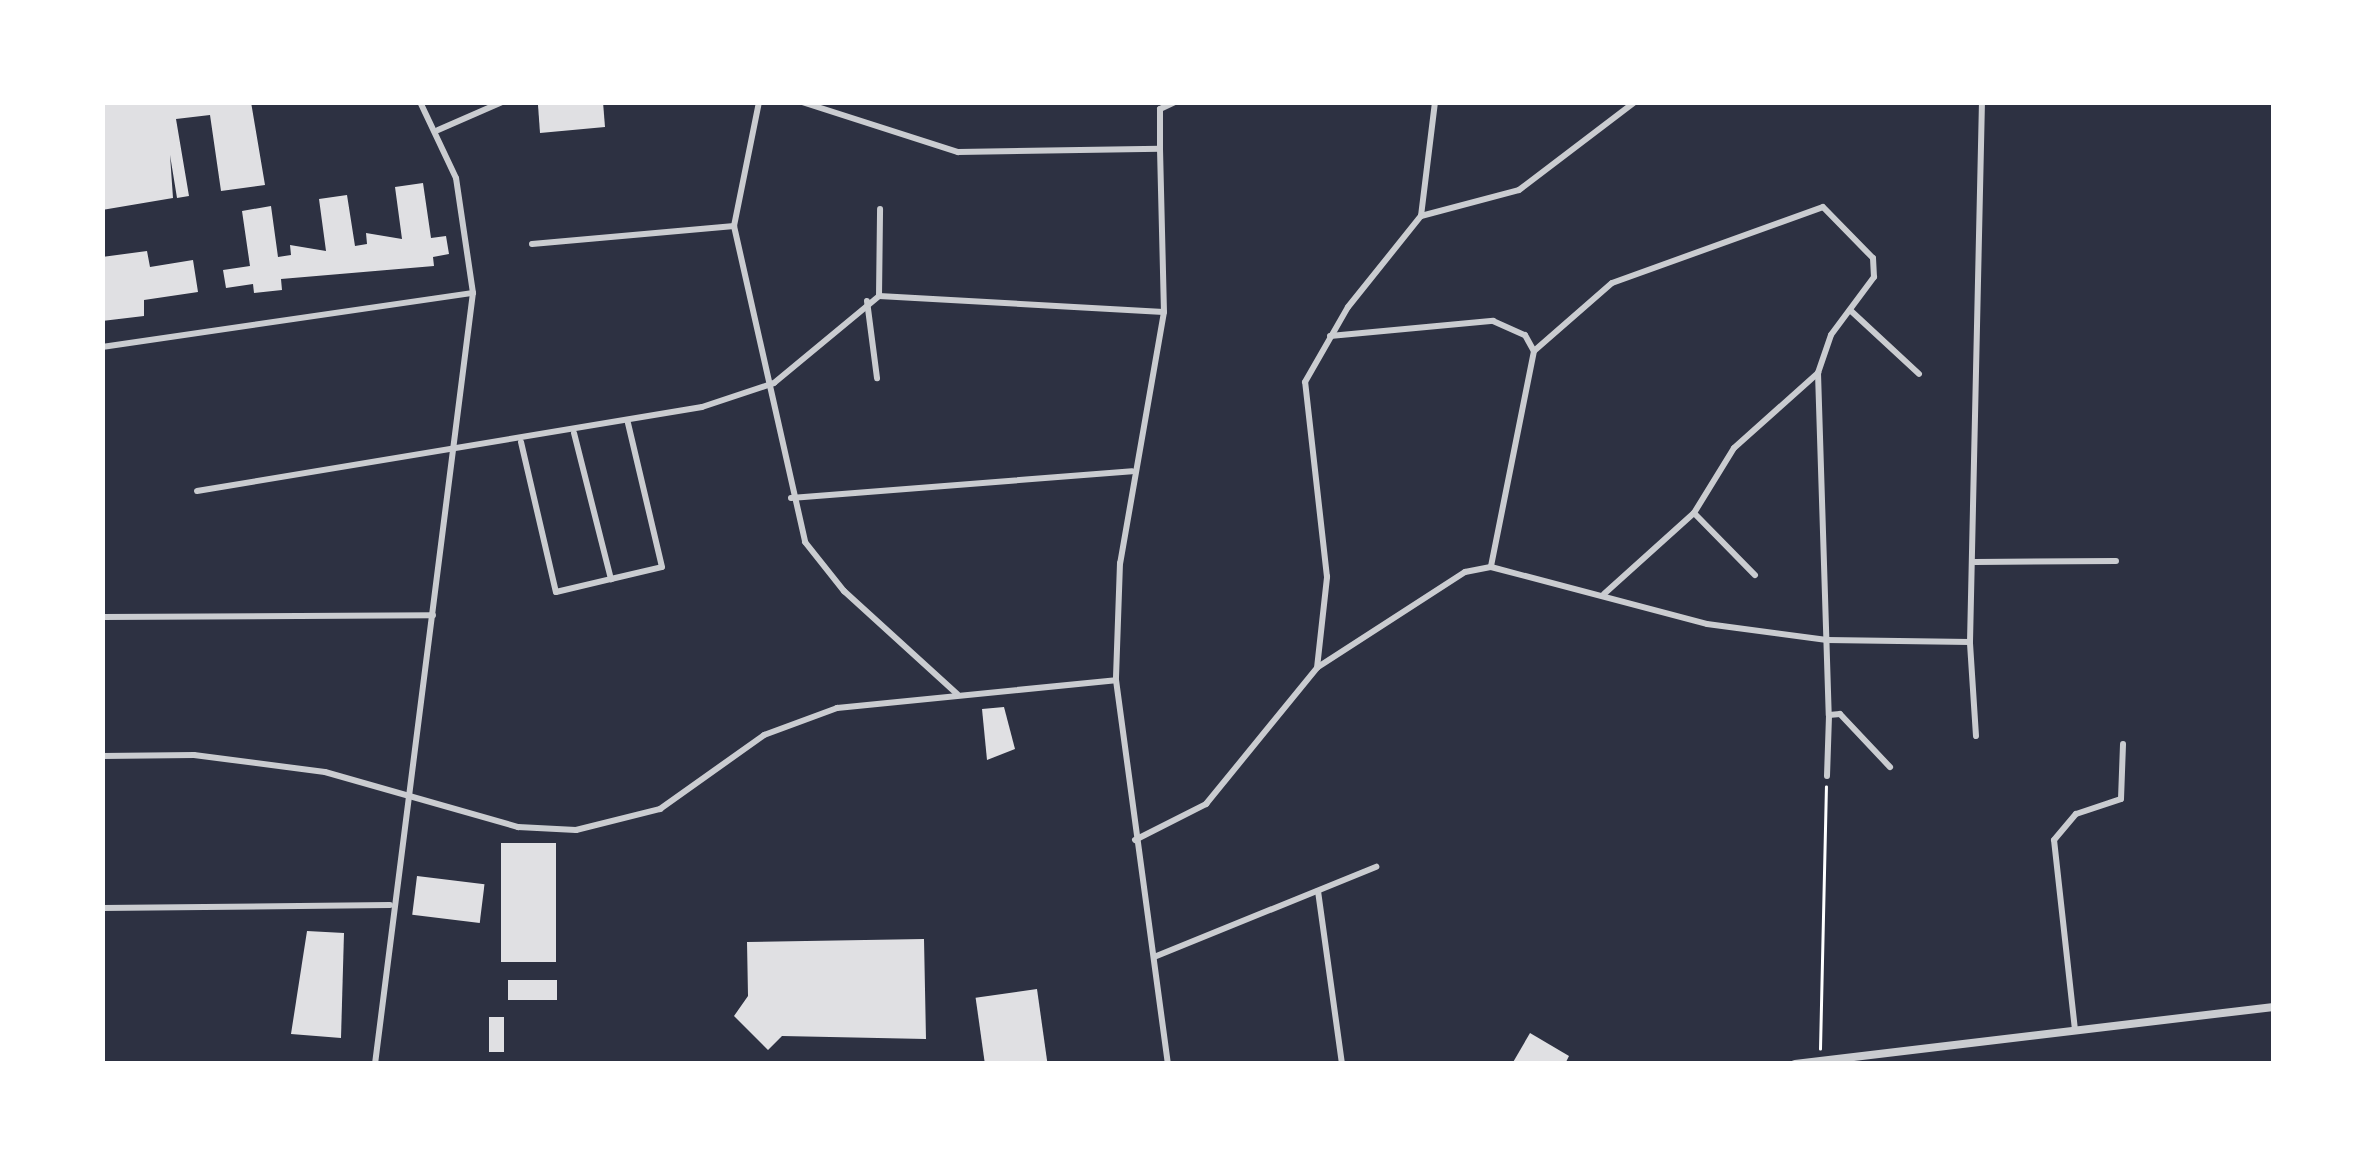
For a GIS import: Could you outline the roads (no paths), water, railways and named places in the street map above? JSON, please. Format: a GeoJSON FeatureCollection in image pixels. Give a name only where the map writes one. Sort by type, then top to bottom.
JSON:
{"type":"FeatureCollection","features":[{"type":"Feature","properties":{"kind":"street"},"geometry":{"type":"LineString","coordinates":[[375,1064],[390,905],[458,449],[473,293],[464,210],[438,130],[420,102]]}},
{"type":"Feature","properties":{"kind":"street"},"geometry":{"type":"LineString","coordinates":[[438,130],[502,102]]}},
{"type":"Feature","properties":{"kind":"street"},"geometry":{"type":"LineString","coordinates":[[760,102],[734,226],[774,383],[791,498],[805,542],[844,591],[957,694]]}},
{"type":"Feature","properties":{"kind":"street"},"geometry":{"type":"LineString","coordinates":[[802,102],[958,152],[1160,148]]}},
{"type":"Feature","properties":{"kind":"street"},"geometry":{"type":"LineString","coordinates":[[1168,1064],[1116,680],[1132,471],[1164,312],[1160,109],[1175,102]]}},
{"type":"Feature","properties":{"kind":"street"},"geometry":{"type":"LineString","coordinates":[[1317,668],[1327,577],[1305,382],[1330,336],[1421,216],[1435,102]]}},
{"type":"Feature","properties":{"kind":"street"},"geometry":{"type":"LineString","coordinates":[[1421,216],[1520,190],[1635,102]]}},
{"type":"Feature","properties":{"kind":"street"},"geometry":{"type":"LineString","coordinates":[[1976,736],[1970,642],[1975,562],[1982,102]]}},
{"type":"Feature","properties":{"kind":"street"},"geometry":{"type":"LineString","coordinates":[[1490,567],[1534,351],[1612,284],[1823,208],[1876,267],[1818,373],[1734,448],[1694,513],[1604,594]]}},
{"type":"Feature","properties":{"kind":"street"},"geometry":{"type":"LineString","coordinates":[[879,296],[880,209]]}},
{"type":"Feature","properties":{"kind":"street"},"geometry":{"type":"LineString","coordinates":[[532,244],[734,226]]}},
{"type":"Feature","properties":{"kind":"street"},"geometry":{"type":"LineString","coordinates":[[102,346],[473,293]]}},
{"type":"Feature","properties":{"kind":"street"},"geometry":{"type":"LineString","coordinates":[[197,491],[628,423],[774,383],[867,301],[879,296],[1164,312]]}},
{"type":"Feature","properties":{"kind":"street"},"geometry":{"type":"LineString","coordinates":[[867,301],[877,378]]}},
{"type":"Feature","properties":{"kind":"street"},"geometry":{"type":"LineString","coordinates":[[1850,310],[1919,374]]}},
{"type":"Feature","properties":{"kind":"street"},"geometry":{"type":"LineString","coordinates":[[1330,336],[1493,321],[1516,326],[1534,351]]}},
{"type":"Feature","properties":{"kind":"street"},"geometry":{"type":"LineString","coordinates":[[1818,373],[1828,640],[1827,776]]}},
{"type":"Feature","properties":{"kind":"street"},"geometry":{"type":"LineString","coordinates":[[520,442],[556,592],[662,567],[628,423]]}},
{"type":"Feature","properties":{"kind":"street"},"geometry":{"type":"LineString","coordinates":[[574,433],[611,578]]}},
{"type":"Feature","properties":{"kind":"street"},"geometry":{"type":"LineString","coordinates":[[791,498],[1132,471]]}},
{"type":"Feature","properties":{"kind":"street"},"geometry":{"type":"LineString","coordinates":[[1694,513],[1755,574]]}},
{"type":"Feature","properties":{"kind":"street"},"geometry":{"type":"LineString","coordinates":[[1975,562],[2116,561]]}},
{"type":"Feature","properties":{"kind":"street"},"geometry":{"type":"LineString","coordinates":[[1135,840],[1206,804],[1317,668],[1466,572],[1490,567],[1707,624],[1828,640],[1970,642]]}},
{"type":"Feature","properties":{"kind":"street"},"geometry":{"type":"LineString","coordinates":[[102,617],[433,616]]}},
{"type":"Feature","properties":{"kind":"street"},"geometry":{"type":"LineString","coordinates":[[102,756],[194,755],[405,790],[518,827],[576,830],[660,809],[764,736],[837,708],[1116,680]]}},
{"type":"Feature","properties":{"kind":"street"},"geometry":{"type":"LineString","coordinates":[[1829,715],[1840,714],[1890,767]]}},
{"type":"Feature","properties":{"kind":"street"},"geometry":{"type":"LineString","coordinates":[[2075,1030],[2054,840],[2076,814],[2120,799],[2123,744]]}},
{"type":"Feature","properties":{"kind":"street"},"geometry":{"type":"LineString","coordinates":[[1154,957],[1376,866]]}},
{"type":"Feature","properties":{"kind":"street"},"geometry":{"type":"LineString","coordinates":[[1318,890],[1342,1064]]}},
{"type":"Feature","properties":{"kind":"street"},"geometry":{"type":"LineString","coordinates":[[102,908],[390,905]]}},
{"type":"Feature","properties":{"kind":"street"},"geometry":{"type":"LineString","coordinates":[[1795,1064],[2274,1007]]}}]}
